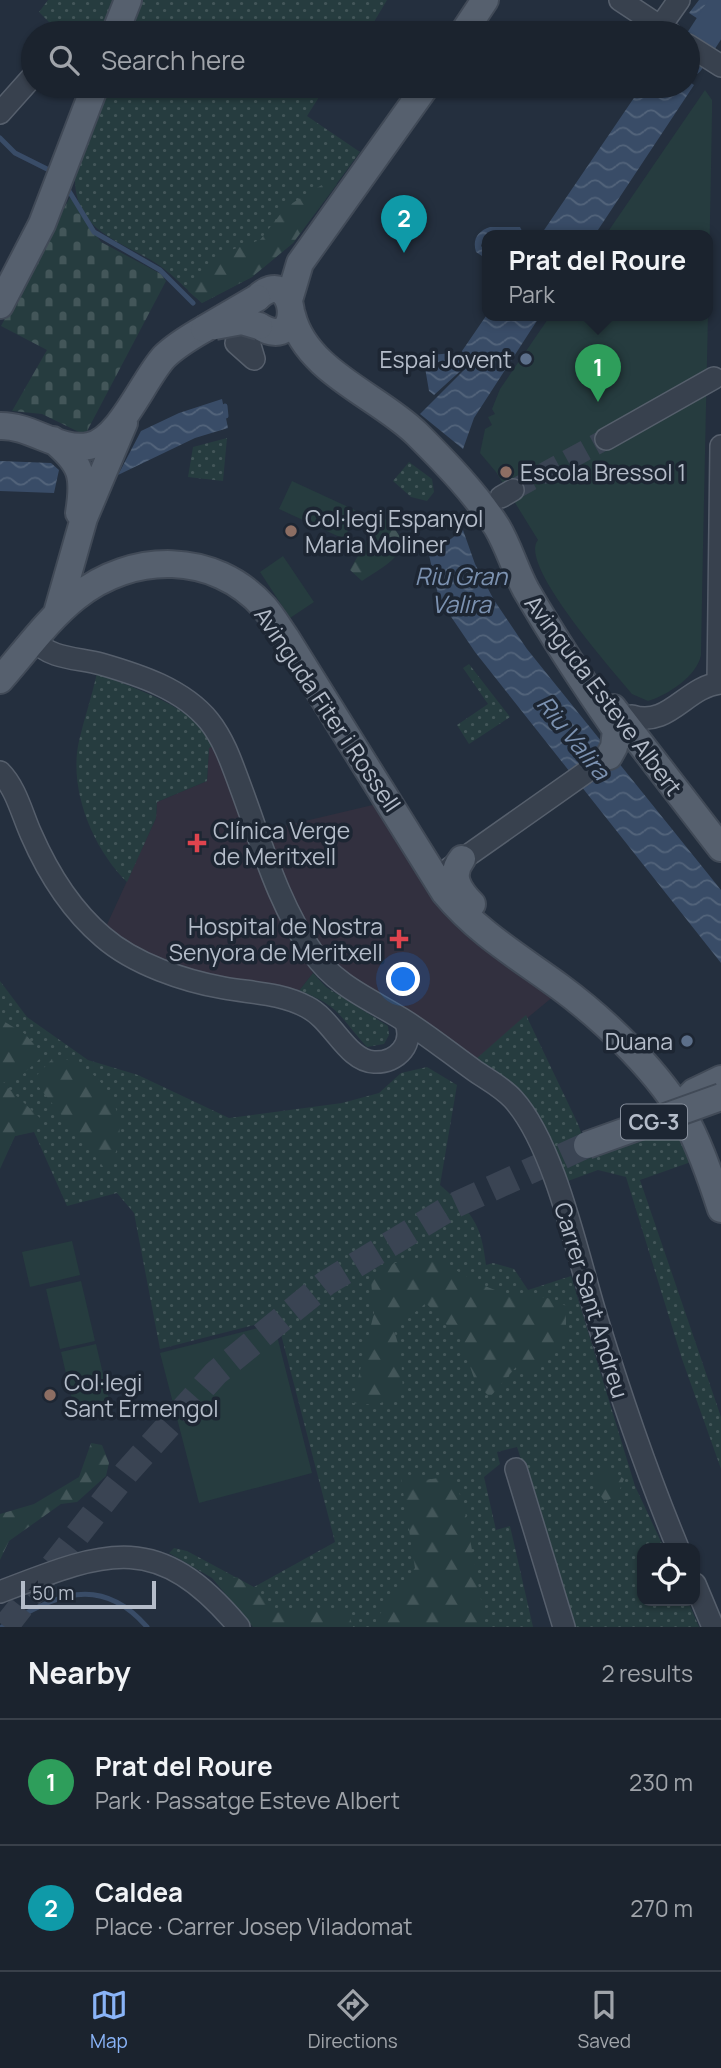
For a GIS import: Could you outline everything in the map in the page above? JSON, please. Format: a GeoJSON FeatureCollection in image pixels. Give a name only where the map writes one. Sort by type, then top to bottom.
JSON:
{"type":"FeatureCollection","features":[{"type":"Feature","properties":{"kind":"main road"},"geometry":{"type":"LineString","coordinates":[[120,21],[128,0]]}},
{"type":"Feature","properties":{"kind":"main road"},"geometry":{"type":"LineString","coordinates":[[471,21],[485,0]]}},
{"type":"Feature","properties":{"kind":"main road"},"geometry":{"type":"LineString","coordinates":[[0,305],[42,224],[86,98]]}},
{"type":"Feature","properties":{"kind":"main road"},"geometry":{"type":"LineString","coordinates":[[248,337],[279,330],[288,324],[300,263],[417,98]]}},
{"type":"Feature","properties":{"kind":"main road"},"geometry":{"type":"LineString","coordinates":[[55,618],[84,518],[131,407],[145,382],[166,356],[198,332],[274,290],[291,307],[299,336],[314,354],[399,418],[467,489],[498,529],[525,588]]}},
{"type":"Feature","properties":{"kind":"main road"},"geometry":{"type":"LineString","coordinates":[[248,337],[257,298]]}},
{"type":"Feature","properties":{"kind":"main road"},"geometry":{"type":"LineString","coordinates":[[198,332],[235,322],[248,337]]}},
{"type":"Feature","properties":{"kind":"main road"},"geometry":{"type":"LineString","coordinates":[[2,426],[27,430],[78,447],[94,445],[113,431],[131,407]]}},
{"type":"Feature","properties":{"kind":"main road"},"geometry":{"type":"LineString","coordinates":[[53,440],[72,457],[82,477],[70,573]]}},
{"type":"Feature","properties":{"kind":"main road","name":"Avinguda Fiter i Rossell"},"geometry":{"type":"LineString","coordinates":[[0,680],[75,598],[107,576],[133,566],[166,563],[215,572],[240,586],[264,607],[448,865],[445,892],[463,915],[496,943],[587,1007],[666,1091],[685,1120],[721,1209]]}},
{"type":"Feature","properties":{"kind":"main road","name":"Avinguda Esteve Albert"},"geometry":{"type":"LineString","coordinates":[[525,588],[721,828]]}},
{"type":"Feature","properties":{"kind":"main road","name":"Avinguda Esteve Albert"},"geometry":{"type":"LineString","coordinates":[[525,588],[569,662],[616,730],[614,747],[609,756]]}},
{"type":"Feature","properties":{"kind":"main road","name":"Avinguda Esteve Albert"},"geometry":{"type":"LineString","coordinates":[[525,588],[721,848]]}},
{"type":"Feature","properties":{"kind":"main road","name":"Avinguda Esteve Albert"},"geometry":{"type":"LineString","coordinates":[[609,756],[617,752],[635,759],[721,866]]}},
{"type":"Feature","properties":{"kind":"main road"},"geometry":{"type":"LineString","coordinates":[[448,865],[455,870],[458,886],[485,918],[582,986],[607,1007],[676,1087],[683,1092],[694,1092]]}},
{"type":"Feature","properties":{"kind":"main road"},"geometry":{"type":"LineString","coordinates":[[685,1120],[686,1100],[694,1092],[721,1079]]}},
{"type":"Feature","properties":{"kind":"main road","name":"CG-3"},"geometry":{"type":"LineString","coordinates":[[587,1145],[721,1097]]}},
{"type":"Feature","properties":{"kind":"street"},"geometry":{"type":"LineString","coordinates":[[620,0],[652,21]]}},
{"type":"Feature","properties":{"kind":"street"},"geometry":{"type":"LineString","coordinates":[[669,21],[679,0]]}},
{"type":"Feature","properties":{"kind":"street"},"geometry":{"type":"LineString","coordinates":[[700,53],[719,66]]}},
{"type":"Feature","properties":{"kind":"street"},"geometry":{"type":"LineString","coordinates":[[0,113],[21,89]]}},
{"type":"Feature","properties":{"kind":"street"},"geometry":{"type":"LineString","coordinates":[[606,439],[714,378]]}},
{"type":"Feature","properties":{"kind":"street"},"geometry":{"type":"LineString","coordinates":[[632,716],[649,719],[664,715],[697,691],[720,683],[721,446]]}},
{"type":"Feature","properties":{"kind":"street"},"geometry":{"type":"LineString","coordinates":[[36,641],[45,651],[99,664],[160,685],[199,710],[228,752],[281,894],[313,954],[343,985],[405,1021],[477,1072]]}},
{"type":"Feature","properties":{"kind":"street"},"geometry":{"type":"LineString","coordinates":[[656,747],[655,730],[664,715]]}},
{"type":"Feature","properties":{"kind":"street"},"geometry":{"type":"LineString","coordinates":[[448,865],[609,756]]}},
{"type":"Feature","properties":{"kind":"street"},"geometry":{"type":"LineString","coordinates":[[0,772],[12,788],[43,862],[82,918],[106,940],[140,960],[193,981],[285,998],[307,1007],[330,1024],[347,1048],[360,1059],[387,1061],[416,1046],[442,1052],[477,1072]]}},
{"type":"Feature","properties":{"kind":"street"},"geometry":{"type":"LineString","coordinates":[[402,1051],[409,1041],[410,1030],[405,1021]]}},
{"type":"Feature","properties":{"kind":"street","name":"Carrer Sant Andreu"},"geometry":{"type":"LineString","coordinates":[[477,1072],[513,1098],[538,1137],[648,1476],[676,1543]]}},
{"type":"Feature","properties":{"kind":"street"},"geometry":{"type":"LineString","coordinates":[[516,1468],[564,1627]]}},
{"type":"Feature","properties":{"kind":"street"},"geometry":{"type":"LineString","coordinates":[[0,1592],[88,1560],[131,1557],[164,1565],[192,1579],[217,1601],[239,1627]]}},
{"type":"Feature","properties":{"kind":"street"},"geometry":{"type":"LineString","coordinates":[[0,1581],[30,1581]]}},
{"type":"Feature","properties":{"kind":"street"},"geometry":{"type":"LineString","coordinates":[[700,1596],[713,1627]]}},
{"type":"Feature","properties":{"kind":"shaded area","name":"Clínica Verge de Meritxell"},"geometry":{"type":"Polygon","coordinates":[[[215,745],[288,936],[313,973],[299,991],[195,972],[155,959],[104,931],[156,818],[157,802],[207,781],[209,748],[215,745]]]}},
{"type":"Feature","properties":{"kind":"shaded area","name":"Hospital de Nostra Senyora de Meritxell"},"geometry":{"type":"Polygon","coordinates":[[[381,803],[443,898],[560,991],[474,1062],[347,977],[305,929],[263,831],[381,803]]]}},
{"type":"Feature","properties":{"kind":"green space"},"geometry":{"type":"Polygon","coordinates":[[[48,0],[115,0],[108,21],[48,21],[39,12],[48,0]]]}},
{"type":"Feature","properties":{"kind":"green space"},"geometry":{"type":"Polygon","coordinates":[[[136,0],[387,0],[375,21],[129,21],[136,0]]]}},
{"type":"Feature","properties":{"kind":"green space"},"geometry":{"type":"Polygon","coordinates":[[[705,90],[712,100],[709,230],[609,230],[705,90]]]}},
{"type":"Feature","properties":{"kind":"green space"},"geometry":{"type":"Polygon","coordinates":[[[102,98],[318,98],[307,116],[360,152],[293,243],[252,277],[202,303],[158,264],[109,237],[87,218],[76,191],[75,172],[102,98]]]}},
{"type":"Feature","properties":{"kind":"green space"},"geometry":{"type":"Polygon","coordinates":[[[325,183],[337,184],[293,243],[252,277],[202,303],[188,291],[192,283],[231,250],[260,240],[286,207],[325,183]]]}},
{"type":"Feature","properties":{"kind":"green space"},"geometry":{"type":"Polygon","coordinates":[[[70,197],[101,242],[161,274],[166,281],[85,435],[42,414],[12,411],[47,350],[1,326],[70,197]]]}},
{"type":"Feature","properties":{"kind":"green space"},"geometry":{"type":"Polygon","coordinates":[[[547,321],[708,321],[701,655],[694,670],[680,684],[648,701],[632,694],[554,594],[541,571],[535,553],[538,540],[496,472],[480,453],[485,429],[492,425],[488,417],[495,414],[492,409],[500,389],[547,321]]]}},
{"type":"Feature","properties":{"kind":"green space"},"geometry":{"type":"Polygon","coordinates":[[[227,438],[223,481],[188,477],[193,447],[227,438]]]}},
{"type":"Feature","properties":{"kind":"green space"},"geometry":{"type":"Polygon","coordinates":[[[409,462],[432,479],[434,492],[427,501],[411,497],[393,481],[409,462]]]}},
{"type":"Feature","properties":{"kind":"green space"},"geometry":{"type":"Polygon","coordinates":[[[292,481],[357,511],[344,539],[279,509],[292,481]]]}},
{"type":"Feature","properties":{"kind":"green space"},"geometry":{"type":"Polygon","coordinates":[[[381,515],[400,537],[400,551],[389,563],[362,581],[350,570],[381,515]]]}},
{"type":"Feature","properties":{"kind":"green space"},"geometry":{"type":"Polygon","coordinates":[[[283,556],[314,602],[290,618],[260,572],[283,556]]]}},
{"type":"Feature","properties":{"kind":"green space"},"geometry":{"type":"Polygon","coordinates":[[[469,664],[510,717],[469,744],[457,725],[488,704],[463,668],[469,664]]]}},
{"type":"Feature","properties":{"kind":"green space"},"geometry":{"type":"Polygon","coordinates":[[[97,673],[178,709],[192,719],[215,745],[209,748],[207,781],[157,802],[156,818],[127,882],[94,836],[80,798],[77,779],[79,741],[97,673]]]}},
{"type":"Feature","properties":{"kind":"green space"},"geometry":{"type":"Polygon","coordinates":[[[313,973],[326,987],[388,1026],[389,1035],[384,1044],[367,1047],[331,1007],[299,991],[313,973]]]}},
{"type":"Feature","properties":{"kind":"green space"},"geometry":{"type":"Polygon","coordinates":[[[0,981],[27,1017],[88,1060],[138,1075],[229,1118],[342,1103],[379,1093],[401,1073],[427,1067],[457,1085],[440,1185],[473,1219],[481,1238],[486,1265],[493,1263],[514,1269],[528,1290],[571,1276],[635,1486],[662,1543],[637,1543],[637,1606],[690,1606],[699,1627],[575,1627],[517,1447],[497,1452],[500,1464],[484,1477],[496,1530],[510,1526],[533,1627],[253,1627],[212,1578],[169,1553],[174,1548],[187,1551],[254,1587],[335,1542],[277,1319],[160,1349],[134,1213],[117,1193],[67,1206],[34,1132],[15,1136],[0,1166],[0,981]]]}},
{"type":"Feature","properties":{"kind":"green space"},"geometry":{"type":"Polygon","coordinates":[[[526,1015],[578,1124],[590,1157],[672,1128],[679,1133],[691,1162],[640,1180],[721,1417],[721,1469],[682,1359],[626,1177],[598,1170],[568,1181],[551,1141],[534,1111],[510,1086],[476,1059],[526,1015]]]}},
{"type":"Feature","properties":{"kind":"green space"},"geometry":{"type":"Polygon","coordinates":[[[0,1019],[25,1034],[44,1055],[23,1074],[3,1083],[41,1119],[31,1132],[15,1136],[0,1169],[0,1019]]]}},
{"type":"Feature","properties":{"kind":"green space"},"geometry":{"type":"Polygon","coordinates":[[[56,1055],[86,1069],[98,1079],[114,1103],[120,1130],[114,1157],[106,1170],[38,1086],[36,1076],[56,1055]]]}},
{"type":"Feature","properties":{"kind":"green space"},"geometry":{"type":"Polygon","coordinates":[[[72,1241],[80,1275],[30,1287],[22,1252],[72,1241]]]}},
{"type":"Feature","properties":{"kind":"green space"},"geometry":{"type":"Polygon","coordinates":[[[436,1259],[492,1289],[510,1294],[549,1298],[566,1306],[566,1343],[540,1362],[531,1373],[516,1367],[490,1397],[476,1384],[461,1340],[426,1303],[394,1330],[401,1354],[403,1393],[376,1405],[352,1403],[374,1313],[371,1281],[394,1263],[436,1259]]]}},
{"type":"Feature","properties":{"kind":"green space"},"geometry":{"type":"Polygon","coordinates":[[[81,1281],[95,1341],[60,1349],[46,1289],[81,1281]]]}},
{"type":"Feature","properties":{"kind":"green space"},"geometry":{"type":"Polygon","coordinates":[[[274,1324],[312,1473],[199,1503],[160,1353],[274,1324]]]}},
{"type":"Feature","properties":{"kind":"green space"},"geometry":{"type":"Polygon","coordinates":[[[96,1344],[110,1404],[75,1412],[61,1352],[96,1344]]]}},
{"type":"Feature","properties":{"kind":"green space"},"geometry":{"type":"Polygon","coordinates":[[[91,1443],[102,1445],[109,1463],[106,1476],[77,1502],[61,1504],[9,1541],[0,1560],[0,1514],[34,1504],[79,1477],[91,1443]]]}},
{"type":"Feature","properties":{"kind":"green space"},"geometry":{"type":"Polygon","coordinates":[[[611,1469],[624,1479],[618,1494],[605,1502],[592,1484],[601,1473],[611,1469]]]}},
{"type":"Feature","properties":{"kind":"green space"},"geometry":{"type":"Polygon","coordinates":[[[400,1472],[425,1480],[453,1476],[464,1506],[486,1627],[376,1627],[376,1619],[415,1568],[400,1472]]]}},
{"type":"Feature","properties":{"kind":"green space"},"geometry":{"type":"Polygon","coordinates":[[[237,1577],[259,1594],[276,1613],[295,1607],[348,1612],[353,1627],[253,1627],[226,1594],[225,1579],[237,1577]]]}},
{"type":"Feature","properties":{"kind":"water"},"geometry":{"type":"Polygon","coordinates":[[[699,0],[721,0],[721,34],[689,13],[699,0]]]}},
{"type":"Feature","properties":{"kind":"water"},"geometry":{"type":"Polygon","coordinates":[[[634,98],[685,98],[598,230],[544,230],[634,98]]]}},
{"type":"Feature","properties":{"kind":"water"},"geometry":{"type":"Polygon","coordinates":[[[490,227],[520,227],[522,230],[484,230],[490,227]]]}},
{"type":"Feature","properties":{"kind":"water"},"geometry":{"type":"Polygon","coordinates":[[[482,231],[482,256],[476,252],[475,243],[482,231]]]}},
{"type":"Feature","properties":{"kind":"water"},"geometry":{"type":"Polygon","coordinates":[[[483,321],[537,321],[474,418],[463,449],[420,414],[469,365],[462,351],[483,321]]]}},
{"type":"Feature","properties":{"kind":"water"},"geometry":{"type":"Polygon","coordinates":[[[461,352],[467,365],[434,395],[429,391],[423,356],[461,352]]]}},
{"type":"Feature","properties":{"kind":"water"},"geometry":{"type":"Polygon","coordinates":[[[222,399],[228,428],[195,438],[118,475],[141,431],[179,413],[222,399]]]}},
{"type":"Feature","properties":{"kind":"water"},"geometry":{"type":"Polygon","coordinates":[[[0,461],[51,463],[59,470],[54,493],[0,491],[0,461]]]}},
{"type":"Feature","properties":{"kind":"water","name":"Riu Gran Valira"},"geometry":{"type":"Polygon","coordinates":[[[463,530],[475,564],[494,600],[527,649],[721,890],[721,963],[475,652],[439,599],[429,555],[463,530]]]}},
{"type":"Feature","properties":{"kind":"waterway"},"geometry":{"type":"LineString","coordinates":[[700,42],[721,10]]}},
{"type":"Feature","properties":{"kind":"waterway"},"geometry":{"type":"LineString","coordinates":[[0,138],[15,153],[51,171]]}},
{"type":"Feature","properties":{"kind":"waterway"},"geometry":{"type":"LineString","coordinates":[[69,191],[94,232],[160,270],[193,303]]}},
{"type":"Feature","properties":{"kind":"waterway"},"geometry":{"type":"LineString","coordinates":[[225,406],[226,416]]}},
{"type":"Feature","properties":{"kind":"waterway"},"geometry":{"type":"LineString","coordinates":[[2,1627],[40,1606],[77,1595],[94,1595],[112,1600],[129,1610],[147,1627]]}},
{"type":"Feature","properties":{"kind":"tunnel"},"geometry":{"type":"LineString","coordinates":[[513,490],[606,439]]}},
{"type":"Feature","properties":{"kind":"tunnel"},"geometry":{"type":"LineString","coordinates":[[5,1627],[126,1473],[216,1373],[326,1283],[453,1206],[587,1145]]}},
{"type":"Feature","properties":{"kind":"place","name":"Caldea"},"geometry":{"type":"Point","coordinates":[404,253]}},
{"type":"Feature","properties":{"kind":"place","name":"Espai Jovent"},"geometry":{"type":"Point","coordinates":[526,359]}},
{"type":"Feature","properties":{"kind":"place","name":"Prat del Roure"},"geometry":{"type":"Point","coordinates":[598,402]}},
{"type":"Feature","properties":{"kind":"place","name":"Escola Bressol 1"},"geometry":{"type":"Point","coordinates":[506,472]}},
{"type":"Feature","properties":{"kind":"place","name":"Col·legi Espanyol Maria Moliner"},"geometry":{"type":"Point","coordinates":[291,531]}},
{"type":"Feature","properties":{"kind":"place","name":"Clínica Verge de Meritxell"},"geometry":{"type":"Point","coordinates":[197,843]}},
{"type":"Feature","properties":{"kind":"place","name":"Hospital de Nostra Senyora de Meritxell"},"geometry":{"type":"Point","coordinates":[399,939]}},
{"type":"Feature","properties":{"kind":"place","name":"Duana"},"geometry":{"type":"Point","coordinates":[687,1041]}},
{"type":"Feature","properties":{"kind":"place","name":"Col·legi Sant Ermengol"},"geometry":{"type":"Point","coordinates":[50,1395]}},
{"type":"Feature","properties":{"kind":"water label","name":"Riu Valira"},"geometry":{"type":"Point","coordinates":[574,737]}}]}
